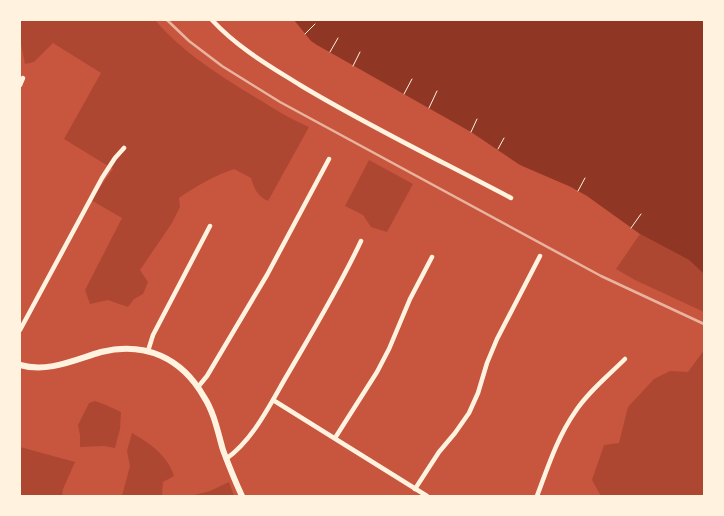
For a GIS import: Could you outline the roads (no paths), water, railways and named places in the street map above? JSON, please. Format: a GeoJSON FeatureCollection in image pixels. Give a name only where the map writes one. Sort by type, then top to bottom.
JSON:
{"type":"FeatureCollection","features":[{"type":"Feature","properties":{"kind":"main road"},"geometry":{"type":"LineString","coordinates":[[20,365],[39,368],[75,361],[112,350],[135,350],[148,351],[160,355],[180,366],[205,398],[226,459],[242,496]]}},
{"type":"Feature","properties":{"kind":"street"},"geometry":{"type":"LineString","coordinates":[[212,20],[236,43],[255,57],[326,100],[511,198]]}},
{"type":"Feature","properties":{"kind":"street"},"geometry":{"type":"LineString","coordinates":[[20,85],[23,78]]}},
{"type":"Feature","properties":{"kind":"street"},"geometry":{"type":"LineString","coordinates":[[20,330],[102,178],[124,148]]}},
{"type":"Feature","properties":{"kind":"street"},"geometry":{"type":"LineString","coordinates":[[198,387],[207,376],[267,275],[329,159]]}},
{"type":"Feature","properties":{"kind":"street"},"geometry":{"type":"LineString","coordinates":[[148,351],[153,335],[210,226]]}},
{"type":"Feature","properties":{"kind":"street"},"geometry":{"type":"LineString","coordinates":[[226,459],[235,453],[249,438],[273,400],[333,296],[361,241]]}},
{"type":"Feature","properties":{"kind":"street"},"geometry":{"type":"LineString","coordinates":[[415,489],[439,452],[469,412],[478,393],[497,339],[540,256]]}},
{"type":"Feature","properties":{"kind":"street"},"geometry":{"type":"LineString","coordinates":[[335,438],[377,372],[410,299],[432,257]]}},
{"type":"Feature","properties":{"kind":"street"},"geometry":{"type":"LineString","coordinates":[[537,496],[556,445],[574,412],[586,397],[625,359]]}},
{"type":"Feature","properties":{"kind":"street"},"geometry":{"type":"LineString","coordinates":[[273,400],[427,496]]}},
{"type":"Feature","properties":{"kind":"railway"},"geometry":{"type":"LineString","coordinates":[[167,20],[189,41],[222,66],[280,102],[601,276],[704,324]]}}]}
